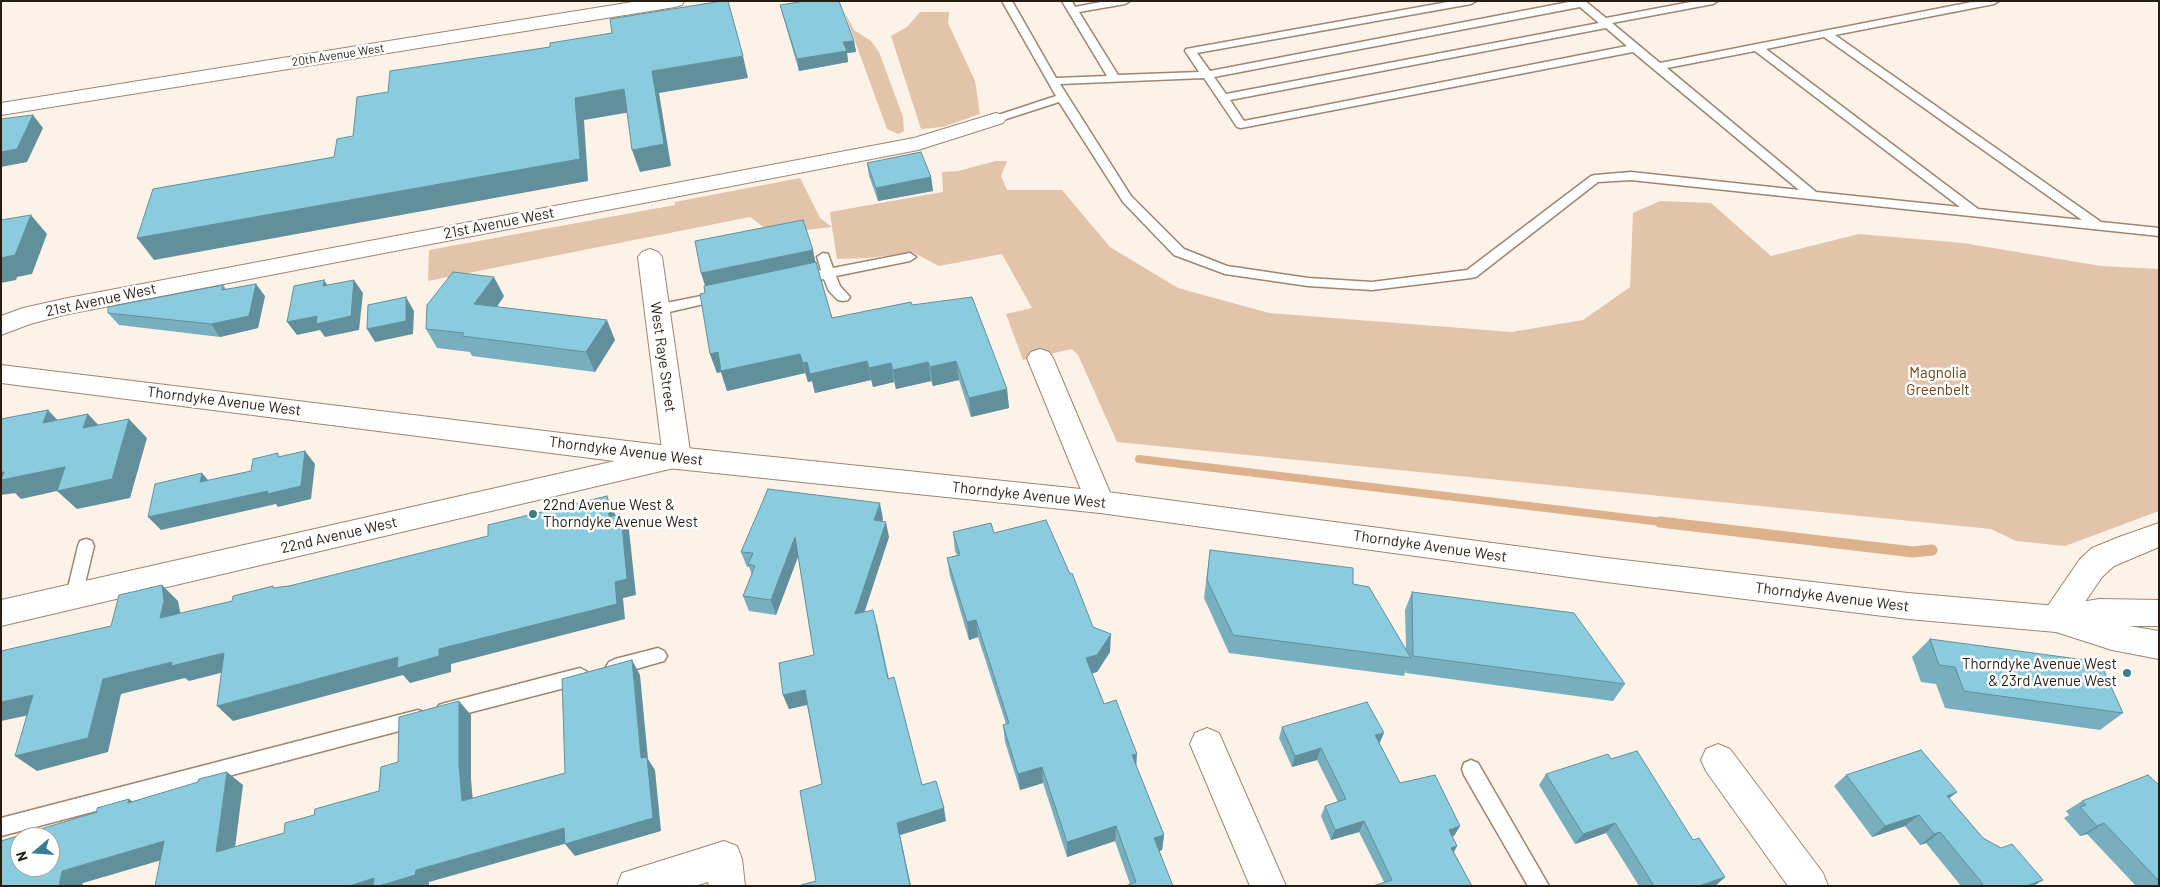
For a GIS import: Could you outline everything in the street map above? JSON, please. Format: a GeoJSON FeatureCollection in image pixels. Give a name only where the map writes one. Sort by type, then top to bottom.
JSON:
{"type":"FeatureCollection","features":[{"type":"Feature","properties":{"kind":"street","name":"20th Avenue West"},"geometry":{"type":"LineString","coordinates":[[1,109],[675,1]]}},
{"type":"Feature","properties":{"kind":"street","name":"21st Avenue West"},"geometry":{"type":"LineString","coordinates":[[1,326],[23,317],[77,304],[918,144],[996,119]]}},
{"type":"Feature","properties":{"kind":"street","name":"West Raye Street"},"geometry":{"type":"LineString","coordinates":[[650,257],[677,458]]}},
{"type":"Feature","properties":{"kind":"street"},"geometry":{"type":"LineString","coordinates":[[1040,358],[1100,502]]}},
{"type":"Feature","properties":{"kind":"street","name":"Thorndyke Avenue West"},"geometry":{"type":"LineString","coordinates":[[1,374],[677,458],[1100,502],[1616,571],[1908,606],[2056,619],[2112,636],[2159,645]]}},
{"type":"Feature","properties":{"kind":"street","name":"22nd Avenue West"},"geometry":{"type":"LineString","coordinates":[[1,613],[677,458]]}},
{"type":"Feature","properties":{"kind":"street"},"geometry":{"type":"LineString","coordinates":[[2056,619],[2091,568],[2103,557],[2129,545],[2159,535]]}},
{"type":"Feature","properties":{"kind":"street","name":"Thorndyke Avenue West"},"geometry":{"type":"LineString","coordinates":[[2056,619],[2099,612],[2159,613]]}},
{"type":"Feature","properties":{"kind":"street"},"geometry":{"type":"LineString","coordinates":[[1207,744],[1268,886]]}},
{"type":"Feature","properties":{"kind":"street"},"geometry":{"type":"LineString","coordinates":[[1718,760],[1810,886]]}},
{"type":"Feature","properties":{"kind":"street"},"geometry":{"type":"LineString","coordinates":[[635,886],[726,872]]}},
{"type":"Feature","properties":{"kind":"lane"},"geometry":{"type":"LineString","coordinates":[[1007,1],[1062,98],[1127,199],[1179,252],[1225,270],[1308,282],[1372,286],[1471,274],[1595,179],[1631,176],[2159,232]]}},
{"type":"Feature","properties":{"kind":"lane"},"geometry":{"type":"LineString","coordinates":[[1115,79],[1070,6],[1125,1]]}},
{"type":"Feature","properties":{"kind":"lane"},"geometry":{"type":"LineString","coordinates":[[1471,1],[1190,51],[1241,125],[1635,48]]}},
{"type":"Feature","properties":{"kind":"lane"},"geometry":{"type":"LineString","coordinates":[[1223,98],[1714,1]]}},
{"type":"Feature","properties":{"kind":"lane"},"geometry":{"type":"LineString","coordinates":[[1657,67],[1994,1]]}},
{"type":"Feature","properties":{"kind":"lane"},"geometry":{"type":"LineString","coordinates":[[1053,81],[1207,75],[1581,3],[1812,195]]}},
{"type":"Feature","properties":{"kind":"lane"},"geometry":{"type":"LineString","coordinates":[[1826,34],[2097,225]]}},
{"type":"Feature","properties":{"kind":"lane"},"geometry":{"type":"LineString","coordinates":[[1757,48],[1974,212]]}},
{"type":"Feature","properties":{"kind":"lane"},"geometry":{"type":"LineString","coordinates":[[996,119],[1062,98]]}},
{"type":"Feature","properties":{"kind":"lane"},"geometry":{"type":"LineString","coordinates":[[823,257],[834,288],[843,297]]}},
{"type":"Feature","properties":{"kind":"lane"},"geometry":{"type":"LineString","coordinates":[[790,281],[910,257]]}},
{"type":"Feature","properties":{"kind":"lane"},"geometry":{"type":"LineString","coordinates":[[656,310],[733,293]]}},
{"type":"Feature","properties":{"kind":"lane"},"geometry":{"type":"LineString","coordinates":[[74,596],[86,546]]}},
{"type":"Feature","properties":{"kind":"lane"},"geometry":{"type":"LineString","coordinates":[[1,828],[658,656]]}},
{"type":"Feature","properties":{"kind":"lane"},"geometry":{"type":"LineString","coordinates":[[1471,769],[1539,886]]}},
{"type":"Feature","properties":{"kind":"green space"},"geometry":{"type":"Polygon","coordinates":[[[844,11],[854,30],[871,41],[879,52],[903,117],[904,131],[898,134],[887,129],[844,11]]]}},
{"type":"Feature","properties":{"kind":"green space"},"geometry":{"type":"Polygon","coordinates":[[[920,12],[949,12],[948,23],[975,81],[980,114],[943,127],[921,129],[891,36],[907,27],[920,12]]]}},
{"type":"Feature","properties":{"kind":"green space","name":"Magnolia Greenbelt"},"geometry":{"type":"Polygon","coordinates":[[[996,161],[1007,161],[1001,176],[1007,190],[1062,190],[1110,247],[1178,288],[1269,313],[1512,332],[1583,320],[1630,287],[1633,213],[1660,201],[1711,203],[1771,256],[1859,234],[1963,243],[2101,266],[2159,269],[2159,511],[2065,546],[2016,541],[1991,529],[1117,442],[1078,355],[1072,349],[1023,360],[1006,314],[1032,308],[1002,254],[939,266],[912,252],[870,258],[837,259],[830,212],[943,192],[942,172],[958,171],[996,161]]]}},
{"type":"Feature","properties":{"kind":"green space"},"geometry":{"type":"Polygon","coordinates":[[[800,178],[820,218],[832,227],[773,234],[750,217],[428,281],[429,250],[675,205],[675,202],[800,178]]]}},
{"type":"Feature","properties":{"kind":"building"},"geometry":{"type":"Polygon","coordinates":[[[728,1],[743,56],[652,71],[664,144],[632,150],[624,89],[575,98],[580,159],[137,238],[153,189],[334,157],[337,139],[353,136],[357,97],[388,92],[390,71],[550,47],[550,43],[612,33],[610,19],[728,1]]]}},
{"type":"Feature","properties":{"kind":"building"},"geometry":{"type":"Polygon","coordinates":[[[805,1],[839,1],[854,41],[843,42],[847,51],[797,59],[780,5],[805,1]]]}},
{"type":"Feature","properties":{"kind":"building"},"geometry":{"type":"Polygon","coordinates":[[[33,115],[17,149],[1,152],[1,119],[33,115]]]}},
{"type":"Feature","properties":{"kind":"building"},"geometry":{"type":"Polygon","coordinates":[[[921,152],[931,177],[876,188],[867,163],[921,152]]]}},
{"type":"Feature","properties":{"kind":"building"},"geometry":{"type":"Polygon","coordinates":[[[31,215],[15,255],[1,258],[1,220],[31,215]]]}},
{"type":"Feature","properties":{"kind":"building"},"geometry":{"type":"Polygon","coordinates":[[[803,220],[813,250],[701,273],[695,241],[803,220]]]}},
{"type":"Feature","properties":{"kind":"building"},"geometry":{"type":"Polygon","coordinates":[[[816,262],[832,318],[911,302],[912,305],[972,297],[1007,389],[969,398],[956,361],[930,367],[928,362],[893,370],[891,363],[869,368],[867,361],[810,374],[807,362],[803,363],[800,354],[721,371],[718,352],[710,354],[700,294],[705,293],[704,286],[816,262]]]}},
{"type":"Feature","properties":{"kind":"building"},"geometry":{"type":"Polygon","coordinates":[[[453,272],[494,277],[474,304],[607,320],[586,352],[462,336],[464,333],[426,329],[427,305],[453,272]]]}},
{"type":"Feature","properties":{"kind":"building"},"geometry":{"type":"Polygon","coordinates":[[[324,280],[323,286],[354,280],[351,316],[316,324],[317,316],[287,322],[294,286],[324,280]]]}},
{"type":"Feature","properties":{"kind":"building"},"geometry":{"type":"Polygon","coordinates":[[[256,284],[249,316],[211,324],[108,313],[108,307],[223,285],[222,290],[256,284]]]}},
{"type":"Feature","properties":{"kind":"building"},"geometry":{"type":"Polygon","coordinates":[[[406,297],[406,321],[367,329],[368,305],[406,297]]]}},
{"type":"Feature","properties":{"kind":"building"},"geometry":{"type":"Polygon","coordinates":[[[48,410],[43,423],[88,414],[83,428],[129,419],[112,479],[57,491],[65,467],[1,480],[4,472],[1,472],[1,419],[48,410]]]}},
{"type":"Feature","properties":{"kind":"building"},"geometry":{"type":"Polygon","coordinates":[[[305,451],[301,486],[267,494],[268,491],[148,517],[155,484],[202,473],[200,482],[251,471],[253,459],[278,453],[278,457],[305,451]]]}},
{"type":"Feature","properties":{"kind":"building"},"geometry":{"type":"Polygon","coordinates":[[[768,489],[880,503],[874,520],[886,522],[855,614],[873,610],[888,679],[894,677],[922,785],[936,781],[944,808],[897,823],[910,886],[801,886],[816,881],[800,791],[822,784],[805,690],[783,695],[779,663],[814,655],[795,537],[771,600],[743,596],[755,566],[748,564],[753,553],[741,552],[768,489]]]}},
{"type":"Feature","properties":{"kind":"building"},"geometry":{"type":"Polygon","coordinates":[[[607,496],[609,517],[621,514],[627,579],[615,582],[617,604],[439,649],[439,656],[397,668],[398,657],[217,706],[224,653],[171,666],[172,662],[103,679],[88,738],[15,756],[33,695],[1,702],[1,651],[111,626],[119,595],[162,585],[164,601],[160,618],[232,601],[233,596],[273,586],[273,588],[289,586],[488,536],[488,525],[607,496]]]}},
{"type":"Feature","properties":{"kind":"building"},"geometry":{"type":"Polygon","coordinates":[[[1046,520],[1070,574],[1072,573],[1093,627],[1111,634],[1097,655],[1086,658],[1104,704],[1116,700],[1137,754],[1132,755],[1164,835],[1154,838],[1173,886],[1125,886],[1136,882],[1116,826],[1067,842],[1042,767],[1018,774],[1003,725],[1009,723],[976,620],[967,622],[947,558],[960,555],[953,532],[991,523],[994,533],[1046,520]]]}},
{"type":"Feature","properties":{"kind":"building"},"geometry":{"type":"Polygon","coordinates":[[[1210,550],[1353,568],[1353,584],[1369,587],[1411,658],[1233,635],[1207,580],[1210,550]]]}},
{"type":"Feature","properties":{"kind":"building"},"geometry":{"type":"Polygon","coordinates":[[[1412,592],[1574,613],[1625,684],[1413,656],[1412,592]]]}},
{"type":"Feature","properties":{"kind":"building"},"geometry":{"type":"Polygon","coordinates":[[[1930,639],[2100,662],[2123,713],[1964,691],[1955,667],[1939,665],[1930,639]]]}},
{"type":"Feature","properties":{"kind":"building"},"geometry":{"type":"Polygon","coordinates":[[[632,660],[641,758],[647,757],[653,818],[565,844],[564,828],[416,870],[415,875],[379,886],[373,886],[374,878],[349,886],[155,886],[164,841],[62,871],[59,886],[1,886],[1,841],[10,838],[10,877],[60,877],[60,827],[47,827],[97,812],[97,808],[129,799],[128,803],[198,782],[199,779],[227,772],[216,852],[284,833],[285,823],[314,815],[315,809],[379,791],[381,767],[398,762],[399,717],[459,701],[459,766],[462,801],[565,773],[562,679],[632,660]]]}},
{"type":"Feature","properties":{"kind":"building"},"geometry":{"type":"Polygon","coordinates":[[[1367,702],[1384,733],[1375,735],[1400,783],[1435,775],[1460,826],[1449,830],[1457,846],[1451,848],[1472,886],[1373,886],[1392,880],[1364,821],[1335,830],[1325,806],[1346,799],[1321,748],[1295,756],[1282,727],[1367,702]]]}},
{"type":"Feature","properties":{"kind":"building"},"geometry":{"type":"Polygon","coordinates":[[[1921,750],[1957,792],[1947,796],[1983,838],[2001,848],[2012,844],[2043,880],[2030,886],[1979,886],[1983,884],[1940,832],[1934,834],[1919,815],[1885,826],[1846,775],[1921,750]]]}},
{"type":"Feature","properties":{"kind":"building"},"geometry":{"type":"Polygon","coordinates":[[[1637,751],[1693,840],[1699,838],[1725,877],[1699,886],[1654,886],[1615,823],[1583,834],[1546,774],[1608,754],[1611,759],[1637,751]]]}},
{"type":"Feature","properties":{"kind":"building"},"geometry":{"type":"Polygon","coordinates":[[[2148,775],[2159,785],[2159,881],[2104,823],[2097,826],[2080,807],[2086,805],[2082,801],[2148,775]]]}},
{"type":"Feature","properties":{"kind":"waterway"},"geometry":{"type":"LineString","coordinates":[[1139,459],[1670,523]]}},
{"type":"Feature","properties":{"kind":"waterway"},"geometry":{"type":"LineString","coordinates":[[1660,522],[1913,552],[1932,550]]}},
{"type":"Feature","properties":{"kind":"place","name":"22nd Avenue West & Thorndyke Avenue West"},"geometry":{"type":"Point","coordinates":[533,514]}},
{"type":"Feature","properties":{"kind":"place","name":"Thorndyke Avenue West & 23rd Avenue West"},"geometry":{"type":"Point","coordinates":[2127,673]}}]}
